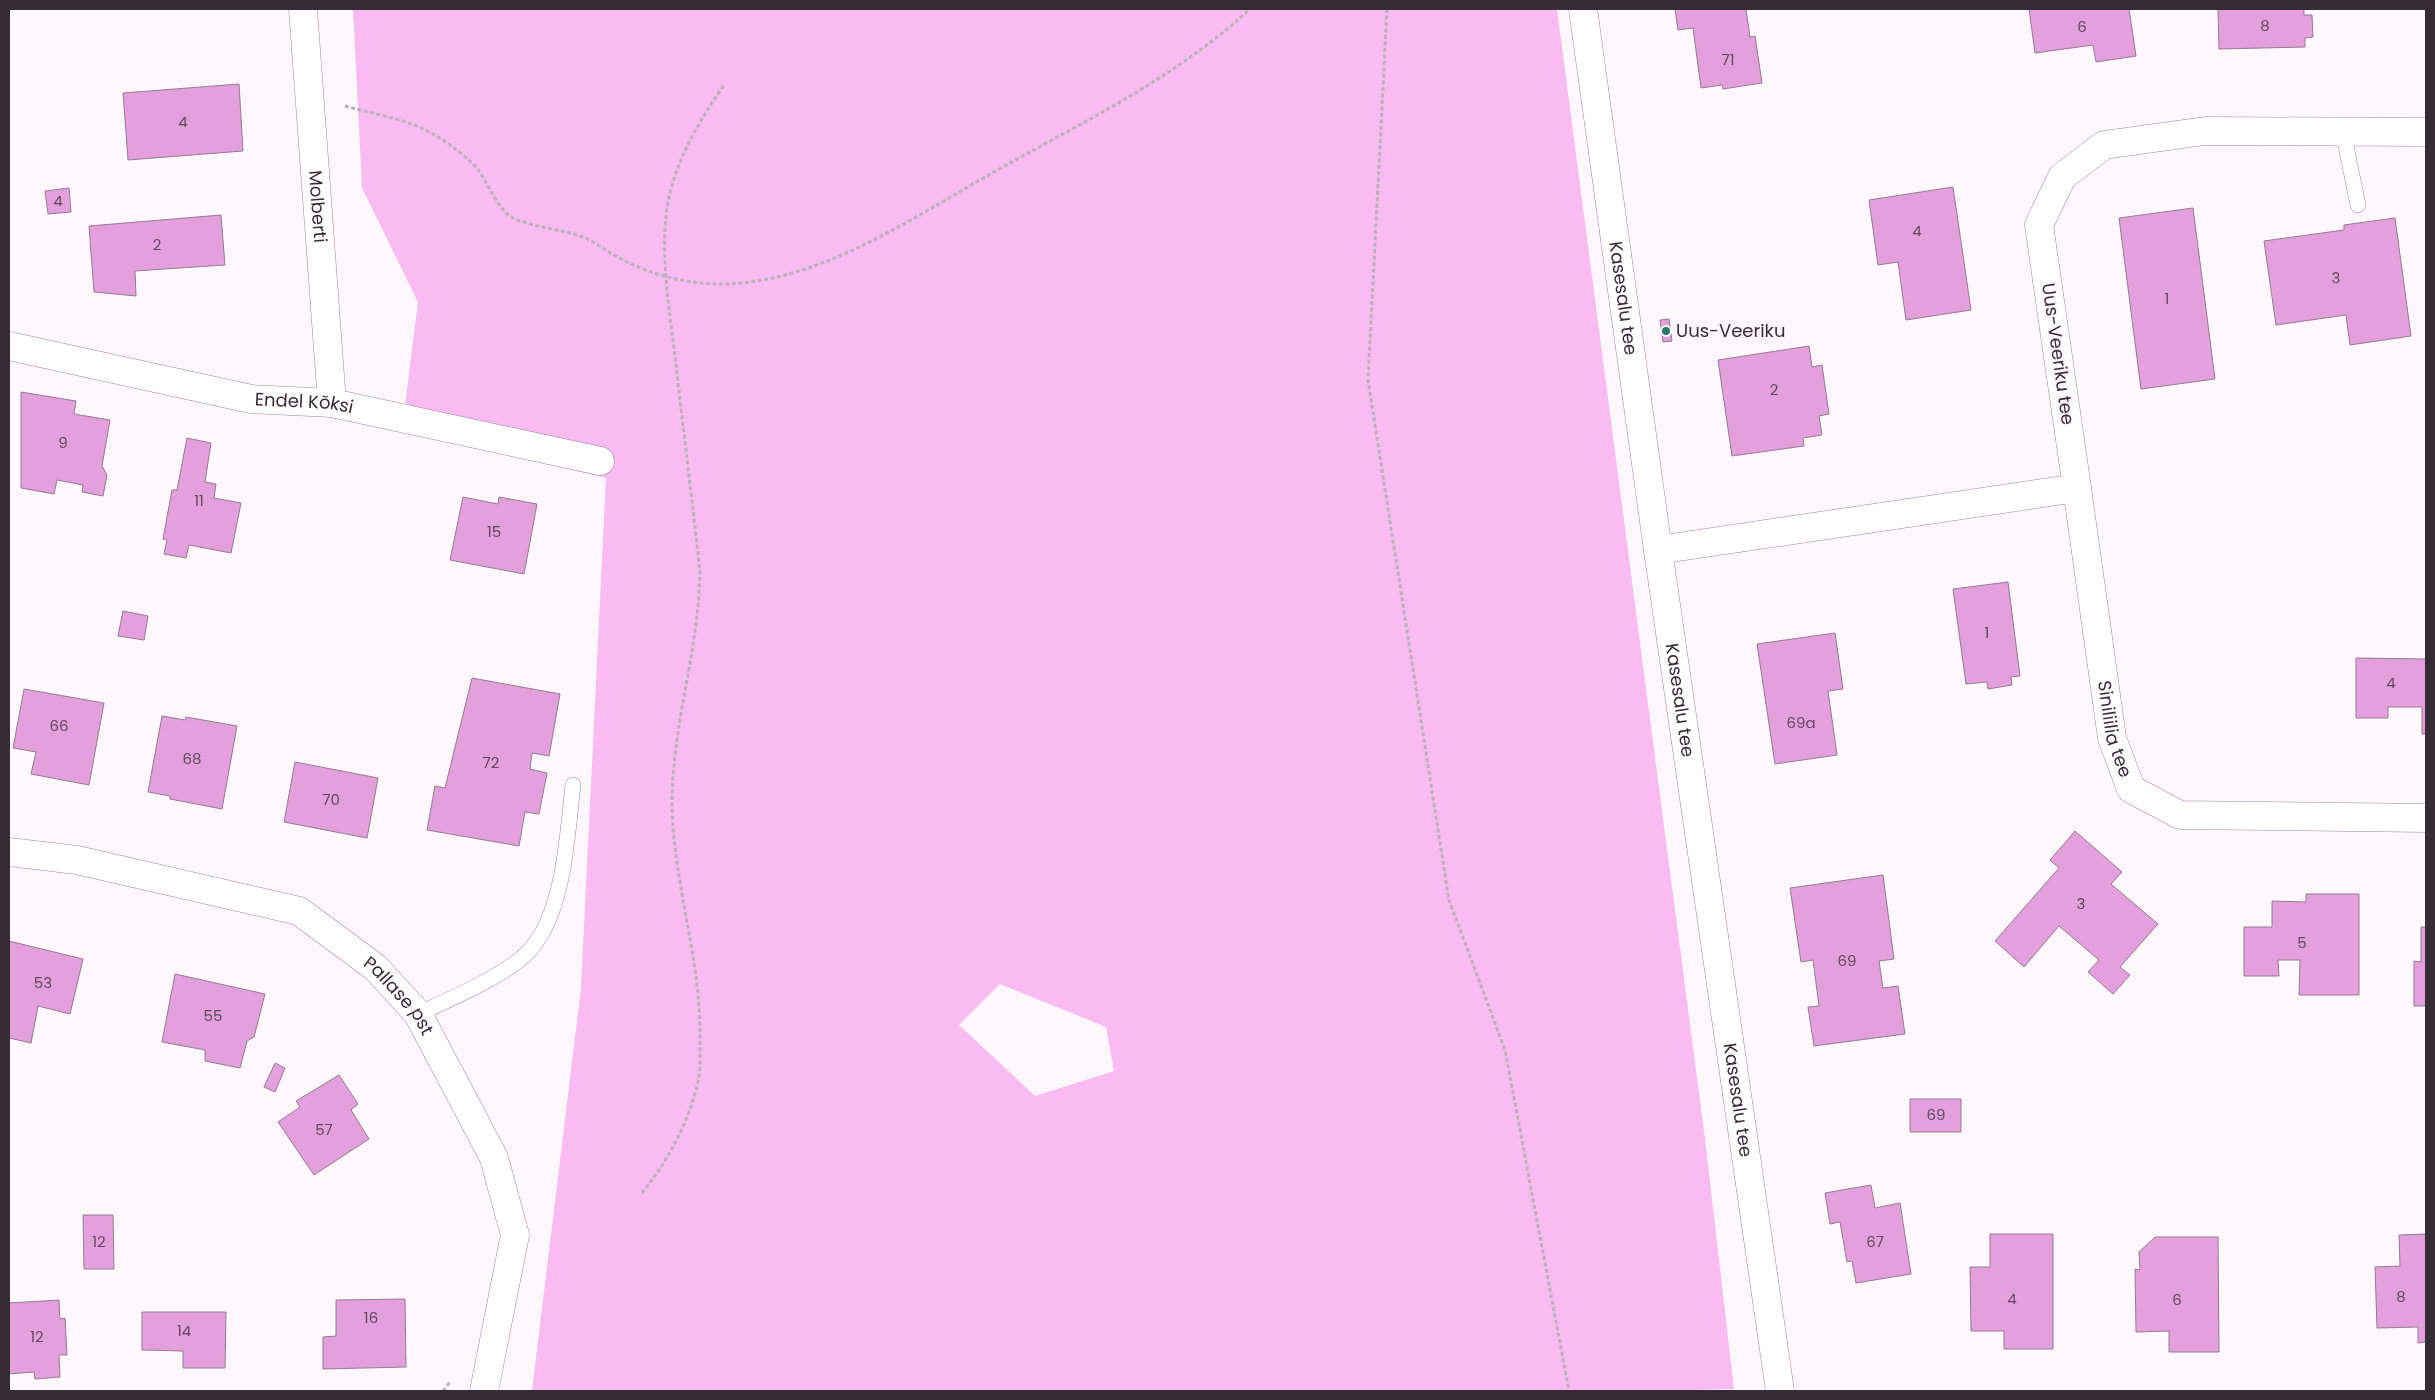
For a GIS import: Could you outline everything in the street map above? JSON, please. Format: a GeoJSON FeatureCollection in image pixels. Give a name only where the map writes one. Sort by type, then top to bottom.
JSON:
{"type":"FeatureCollection","features":[{"type":"Feature","properties":{"kind":"street","name":"Molberti"},"geometry":{"type":"LineString","coordinates":[[303,9],[332,404]]}},
{"type":"Feature","properties":{"kind":"street","name":"Kasesalu tee"},"geometry":{"type":"LineString","coordinates":[[1583,9],[1658,550],[1780,1391]]}},
{"type":"Feature","properties":{"kind":"street","name":"Uus-Veeriku tee"},"geometry":{"type":"LineString","coordinates":[[2077,488],[2039,225],[2062,177],[2104,145],[2205,131],[2426,132]]}},
{"type":"Feature","properties":{"kind":"street","name":"Endel Kõksi"},"geometry":{"type":"LineString","coordinates":[[9,346],[251,399],[332,404],[600,461]]}},
{"type":"Feature","properties":{"kind":"street"},"geometry":{"type":"LineString","coordinates":[[1658,550],[2077,488]]}},
{"type":"Feature","properties":{"kind":"street","name":"Siniliilia tee"},"geometry":{"type":"LineString","coordinates":[[2077,488],[2112,738],[2130,789],[2180,815],[2426,818]]}},
{"type":"Feature","properties":{"kind":"street","name":"Pallase pst"},"geometry":{"type":"LineString","coordinates":[[9,852],[77,860],[299,911],[376,968],[418,1014],[494,1158],[515,1235],[484,1391]]}},
{"type":"Feature","properties":{"kind":"lane"},"geometry":{"type":"LineString","coordinates":[[2342,131],[2358,205]]}},
{"type":"Feature","properties":{"kind":"lane"},"geometry":{"type":"LineString","coordinates":[[418,1014],[462,994],[508,967],[530,950],[545,925],[562,878],[573,785]]}},
{"type":"Feature","properties":{"kind":"path"},"geometry":{"type":"LineString","coordinates":[[310,96],[419,127],[472,163],[487,180],[497,202],[512,218],[582,236],[619,258],[667,276],[716,284],[748,282],[781,276],[837,258],[897,226],[1136,93],[1233,25],[1250,9]]}},
{"type":"Feature","properties":{"kind":"path"},"geometry":{"type":"LineString","coordinates":[[1387,9],[1368,380],[1449,900],[1505,1050],[1570,1391]]}},
{"type":"Feature","properties":{"kind":"path"},"geometry":{"type":"LineString","coordinates":[[642,1193],[674,1148],[689,1114],[698,1080],[700,1045],[700,1003],[679,878],[672,799],[684,690],[700,602],[700,571],[667,276],[666,224],[669,195],[681,156],[701,119],[724,86]]}},
{"type":"Feature","properties":{"kind":"path"},"geometry":{"type":"LineString","coordinates":[[443,1391],[453,1377]]}},
{"type":"Feature","properties":{"kind":"shaded area"},"geometry":{"type":"Polygon","coordinates":[[[353,9],[1557,9],[1705,1139],[1734,1389],[1643,1391],[532,1391],[581,988],[606,478],[402,429],[418,302],[362,188],[353,9]],[[1000,984],[959,1025],[1035,1096],[1114,1071],[1106,1027],[1000,984]]]}},
{"type":"Feature","properties":{"kind":"building"},"geometry":{"type":"Polygon","coordinates":[[[1675,9],[1746,9],[1750,37],[1755,36],[1762,83],[1723,89],[1722,85],[1701,88],[1693,28],[1678,30],[1675,9]]]}},
{"type":"Feature","properties":{"kind":"building"},"geometry":{"type":"Polygon","coordinates":[[[2029,9],[2129,9],[2136,56],[2096,62],[2093,45],[2035,53],[2029,9]]]}},
{"type":"Feature","properties":{"kind":"building"},"geometry":{"type":"Polygon","coordinates":[[[2218,9],[2304,9],[2304,15],[2312,15],[2313,37],[2305,38],[2305,47],[2219,49],[2218,9]]]}},
{"type":"Feature","properties":{"kind":"building"},"geometry":{"type":"Polygon","coordinates":[[[239,84],[243,151],[128,160],[123,93],[239,84]]]}},
{"type":"Feature","properties":{"kind":"building"},"geometry":{"type":"Polygon","coordinates":[[[1953,187],[1971,310],[1906,320],[1898,262],[1878,265],[1869,200],[1953,187]]]}},
{"type":"Feature","properties":{"kind":"building"},"geometry":{"type":"Polygon","coordinates":[[[69,188],[71,212],[48,214],[45,191],[69,188]]]}},
{"type":"Feature","properties":{"kind":"building"},"geometry":{"type":"Polygon","coordinates":[[[2193,208],[2215,379],[2141,389],[2119,218],[2193,208]]]}},
{"type":"Feature","properties":{"kind":"building"},"geometry":{"type":"Polygon","coordinates":[[[221,215],[225,265],[135,271],[136,296],[94,292],[89,226],[221,215]]]}},
{"type":"Feature","properties":{"kind":"building"},"geometry":{"type":"Polygon","coordinates":[[[2395,218],[2411,336],[2350,345],[2346,315],[2276,325],[2264,241],[2344,230],[2344,225],[2395,218]]]}},
{"type":"Feature","properties":{"kind":"building","name":"Uus-Veeriku"},"geometry":{"type":"Polygon","coordinates":[[[1669,319],[1672,341],[1663,342],[1660,320],[1669,319]]]}},
{"type":"Feature","properties":{"kind":"building"},"geometry":{"type":"Polygon","coordinates":[[[1809,346],[1812,367],[1822,365],[1829,414],[1819,416],[1822,435],[1803,438],[1804,446],[1732,456],[1718,360],[1809,346]]]}},
{"type":"Feature","properties":{"kind":"building"},"geometry":{"type":"Polygon","coordinates":[[[21,392],[76,401],[74,414],[110,420],[102,466],[107,475],[103,496],[82,492],[83,485],[57,480],[54,494],[21,488],[21,392]]]}},
{"type":"Feature","properties":{"kind":"building"},"geometry":{"type":"Polygon","coordinates":[[[187,438],[211,443],[205,482],[216,484],[214,498],[241,503],[231,553],[189,545],[186,558],[164,554],[167,540],[163,539],[172,490],[177,490],[187,438]]]}},
{"type":"Feature","properties":{"kind":"building"},"geometry":{"type":"Polygon","coordinates":[[[463,497],[498,504],[499,497],[537,504],[524,574],[450,560],[463,497]]]}},
{"type":"Feature","properties":{"kind":"building"},"geometry":{"type":"Polygon","coordinates":[[[2008,582],[2020,676],[2011,677],[2012,685],[1988,689],[1987,682],[1966,684],[1953,589],[2008,582]]]}},
{"type":"Feature","properties":{"kind":"building"},"geometry":{"type":"Polygon","coordinates":[[[123,611],[148,616],[144,640],[118,636],[123,611]]]}},
{"type":"Feature","properties":{"kind":"building"},"geometry":{"type":"Polygon","coordinates":[[[1835,633],[1843,689],[1828,691],[1837,755],[1775,764],[1757,644],[1835,633]]]}},
{"type":"Feature","properties":{"kind":"building"},"geometry":{"type":"Polygon","coordinates":[[[2356,658],[2426,659],[2426,734],[2422,734],[2422,707],[2388,707],[2388,718],[2356,718],[2356,658]]]}},
{"type":"Feature","properties":{"kind":"building"},"geometry":{"type":"Polygon","coordinates":[[[472,678],[560,694],[549,756],[532,753],[530,769],[547,773],[539,814],[525,812],[519,846],[427,830],[435,786],[445,788],[472,678]]]}},
{"type":"Feature","properties":{"kind":"building"},"geometry":{"type":"Polygon","coordinates":[[[24,689],[104,703],[89,785],[31,774],[36,752],[13,748],[24,689]]]}},
{"type":"Feature","properties":{"kind":"building"},"geometry":{"type":"Polygon","coordinates":[[[162,716],[185,720],[186,717],[237,726],[222,809],[170,799],[170,796],[148,792],[162,716]]]}},
{"type":"Feature","properties":{"kind":"building"},"geometry":{"type":"Polygon","coordinates":[[[295,762],[378,778],[367,838],[284,822],[295,762]]]}},
{"type":"Feature","properties":{"kind":"building"},"geometry":{"type":"Polygon","coordinates":[[[2075,831],[2122,872],[2111,884],[2158,924],[2120,967],[2130,975],[2113,994],[2088,972],[2099,960],[2059,926],[2024,967],[1995,941],[2059,868],[2050,860],[2075,831]]]}},
{"type":"Feature","properties":{"kind":"building"},"geometry":{"type":"Polygon","coordinates":[[[1883,875],[1894,959],[1879,961],[1883,988],[1898,986],[1905,1034],[1814,1046],[1808,1007],[1819,1006],[1813,960],[1801,962],[1790,888],[1883,875]]]}},
{"type":"Feature","properties":{"kind":"building"},"geometry":{"type":"Polygon","coordinates":[[[2306,894],[2359,894],[2359,995],[2299,995],[2300,960],[2278,960],[2279,976],[2244,976],[2244,927],[2272,927],[2272,901],[2306,902],[2306,894]]]}},
{"type":"Feature","properties":{"kind":"building"},"geometry":{"type":"Polygon","coordinates":[[[2421,927],[2426,927],[2426,1006],[2414,1006],[2414,961],[2421,962],[2421,927]]]}},
{"type":"Feature","properties":{"kind":"building"},"geometry":{"type":"Polygon","coordinates":[[[9,941],[83,959],[70,1014],[38,1006],[31,1043],[9,1038],[9,941]]]}},
{"type":"Feature","properties":{"kind":"building"},"geometry":{"type":"Polygon","coordinates":[[[175,974],[265,994],[254,1037],[247,1041],[240,1068],[205,1061],[205,1050],[162,1042],[175,974]]]}},
{"type":"Feature","properties":{"kind":"building"},"geometry":{"type":"Polygon","coordinates":[[[275,1063],[285,1068],[275,1092],[264,1087],[275,1063]]]}},
{"type":"Feature","properties":{"kind":"building"},"geometry":{"type":"Polygon","coordinates":[[[339,1075],[358,1104],[351,1110],[369,1139],[314,1175],[278,1122],[300,1107],[296,1101],[339,1075]]]}},
{"type":"Feature","properties":{"kind":"building"},"geometry":{"type":"Polygon","coordinates":[[[1910,1099],[1961,1099],[1961,1132],[1910,1132],[1910,1099]]]}},
{"type":"Feature","properties":{"kind":"building"},"geometry":{"type":"Polygon","coordinates":[[[1871,1185],[1875,1208],[1900,1203],[1911,1274],[1856,1283],[1852,1261],[1847,1262],[1840,1222],[1830,1224],[1825,1193],[1871,1185]]]}},
{"type":"Feature","properties":{"kind":"building"},"geometry":{"type":"Polygon","coordinates":[[[83,1215],[113,1215],[114,1269],[84,1269],[83,1215]]]}},
{"type":"Feature","properties":{"kind":"building"},"geometry":{"type":"Polygon","coordinates":[[[1990,1234],[2053,1234],[2053,1349],[2004,1349],[2004,1331],[1971,1331],[1970,1267],[1990,1267],[1990,1234]]]}},
{"type":"Feature","properties":{"kind":"building"},"geometry":{"type":"Polygon","coordinates":[[[2426,1234],[2426,1342],[2418,1343],[2418,1327],[2377,1328],[2375,1267],[2400,1266],[2399,1235],[2426,1234]]]}},
{"type":"Feature","properties":{"kind":"building"},"geometry":{"type":"Polygon","coordinates":[[[2155,1237],[2218,1237],[2219,1352],[2169,1352],[2169,1331],[2136,1332],[2135,1269],[2140,1270],[2139,1252],[2155,1237]]]}},
{"type":"Feature","properties":{"kind":"building"},"geometry":{"type":"Polygon","coordinates":[[[405,1299],[406,1367],[323,1369],[323,1337],[336,1336],[336,1300],[405,1299]]]}},
{"type":"Feature","properties":{"kind":"building"},"geometry":{"type":"Polygon","coordinates":[[[59,1300],[60,1319],[65,1318],[67,1355],[59,1355],[60,1377],[35,1379],[34,1372],[9,1374],[9,1303],[59,1300]]]}},
{"type":"Feature","properties":{"kind":"building"},"geometry":{"type":"Polygon","coordinates":[[[142,1312],[226,1312],[225,1368],[183,1368],[183,1351],[142,1350],[142,1312]]]}},
{"type":"Feature","properties":{"kind":"place","name":"Uus-Veeriku"},"geometry":{"type":"Point","coordinates":[1666,331]}}]}
